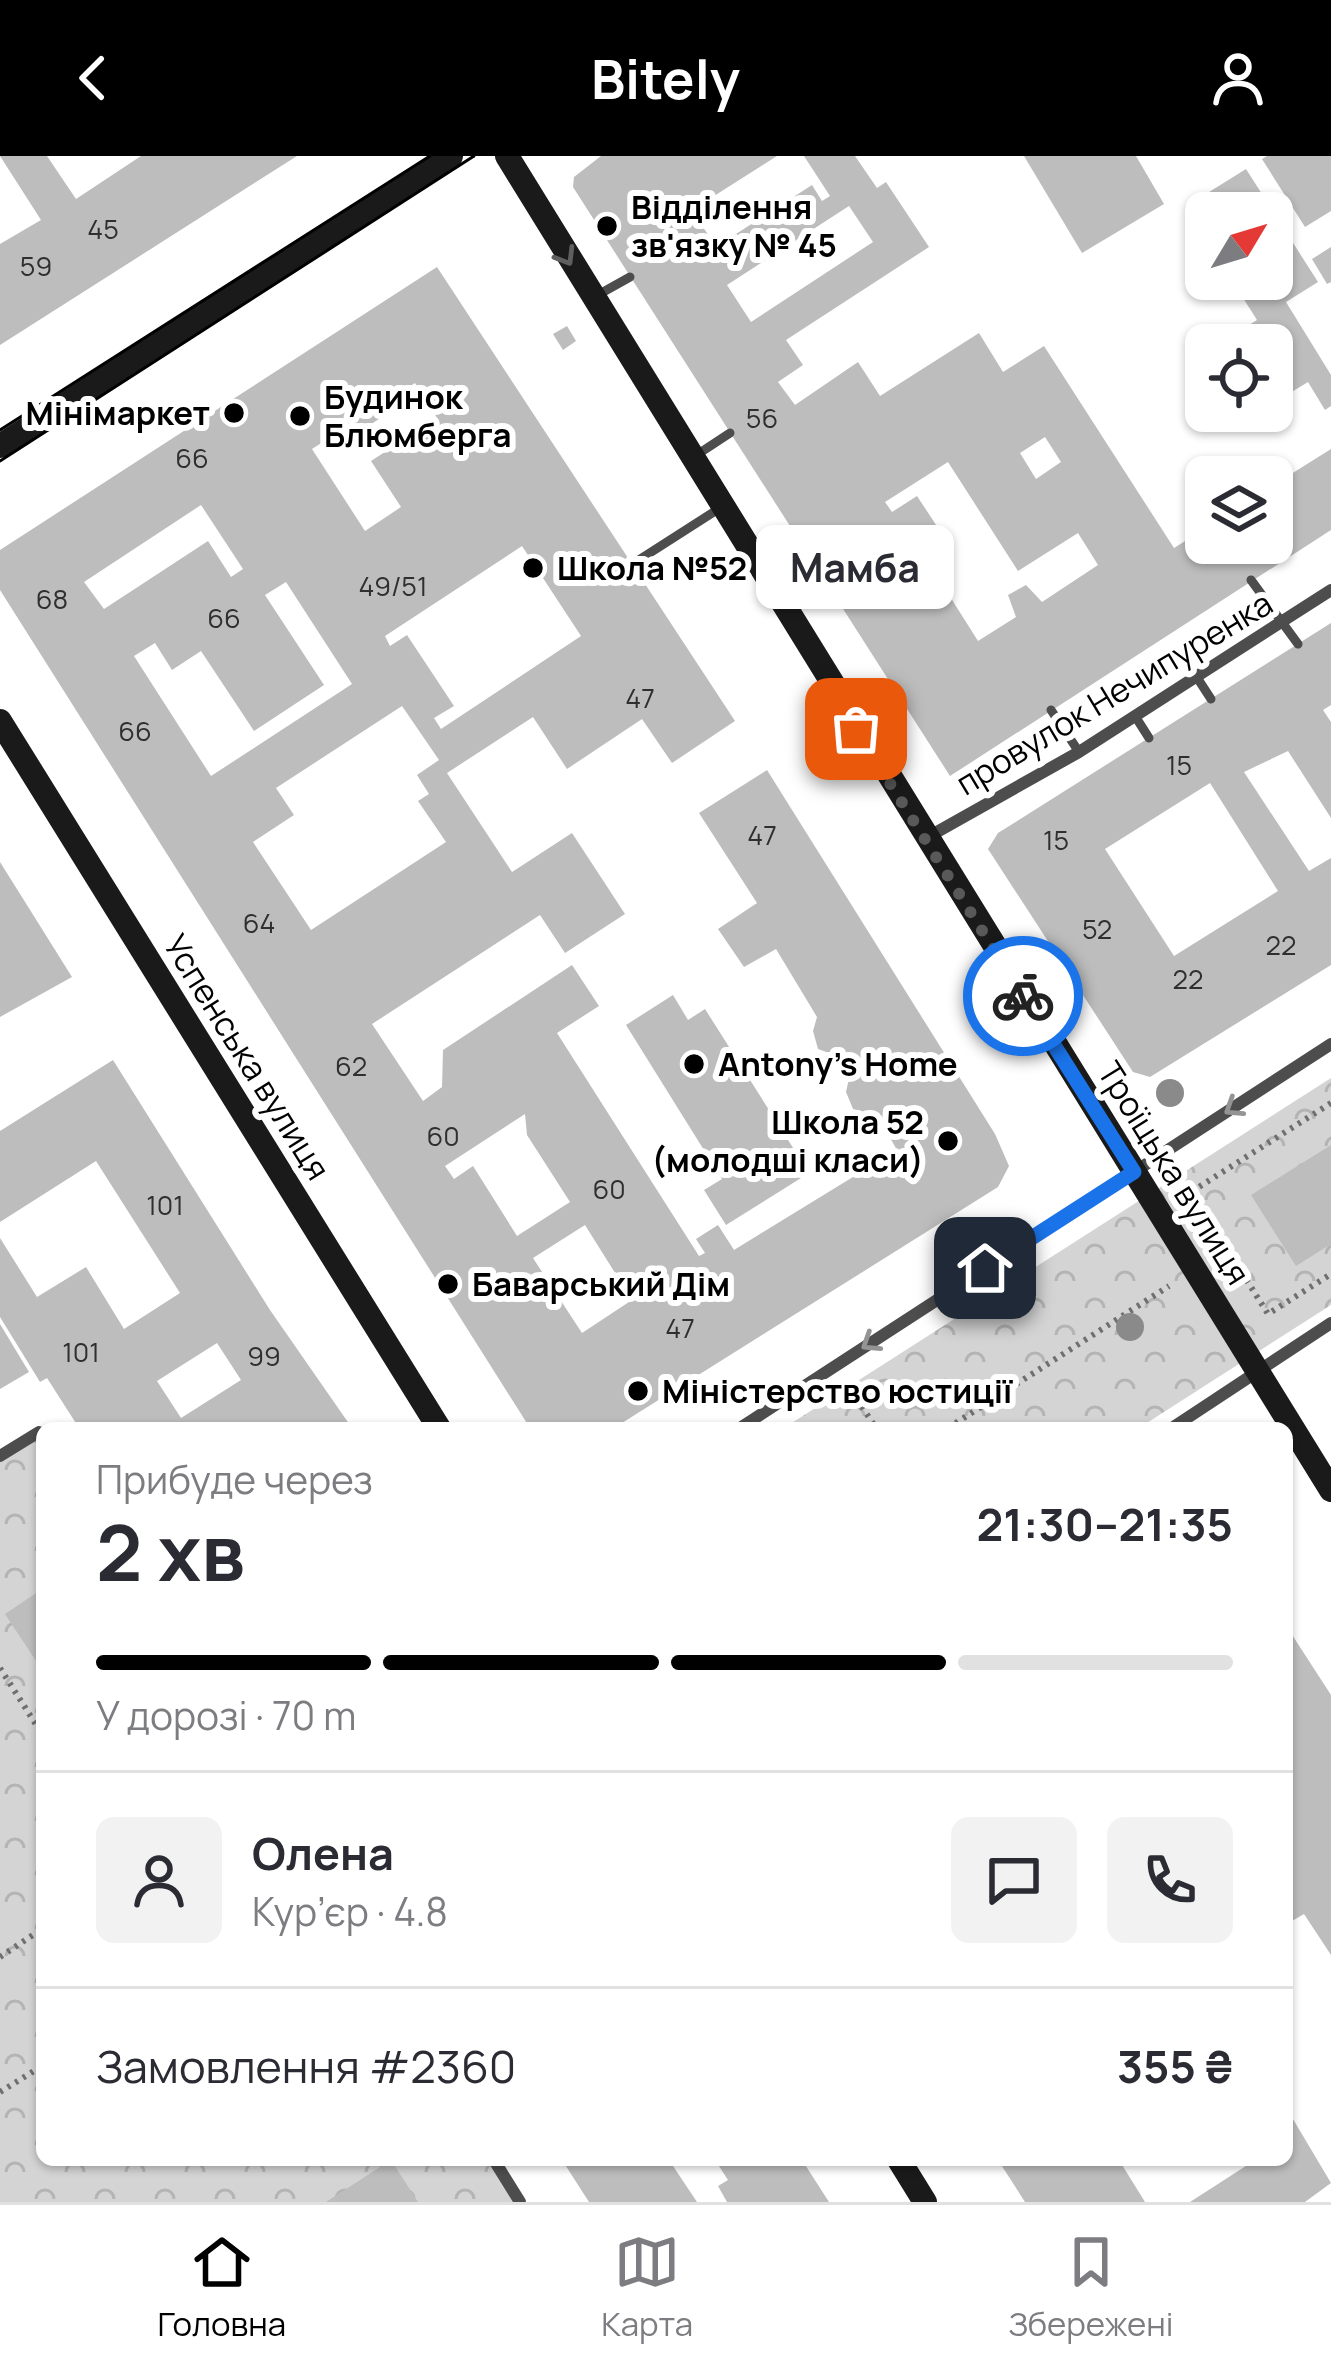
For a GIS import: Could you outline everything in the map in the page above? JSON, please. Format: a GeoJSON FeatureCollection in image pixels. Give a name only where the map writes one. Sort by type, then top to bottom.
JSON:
{"type":"FeatureCollection","features":[{"type":"Feature","properties":{"kind":"main road"},"geometry":{"type":"LineString","coordinates":[[0,446],[451,156]]}},
{"type":"Feature","properties":{"kind":"main road","name":"Троїцька вулиця"},"geometry":{"type":"LineString","coordinates":[[507,156],[924,839],[1289,1422]]}},
{"type":"Feature","properties":{"kind":"main road","name":"Успенська вулиця"},"geometry":{"type":"LineString","coordinates":[[0,721],[435,1422]]}},
{"type":"Feature","properties":{"kind":"main road","name":"Троїцька вулиця"},"geometry":{"type":"LineString","coordinates":[[1293,1428],[1331,1490]]}},
{"type":"Feature","properties":{"kind":"main road"},"geometry":{"type":"LineString","coordinates":[[903,2166],[925,2202]]}},
{"type":"Feature","properties":{"kind":"street","name":"провулок Нечипуренка"},"geometry":{"type":"LineString","coordinates":[[924,839],[1079,752],[1331,590]]}},
{"type":"Feature","properties":{"kind":"street"},"geometry":{"type":"LineString","coordinates":[[749,1422],[1331,1044]]}},
{"type":"Feature","properties":{"kind":"street"},"geometry":{"type":"LineString","coordinates":[[1181,1422],[1331,1323]]}},
{"type":"Feature","properties":{"kind":"street"},"geometry":{"type":"LineString","coordinates":[[0,1456],[36,1434]]}},
{"type":"Feature","properties":{"kind":"street"},"geometry":{"type":"LineString","coordinates":[[498,2166],[520,2202]]}},
{"type":"Feature","properties":{"kind":"lane"},"geometry":{"type":"LineString","coordinates":[[591,299],[630,277]]}},
{"type":"Feature","properties":{"kind":"lane"},"geometry":{"type":"LineString","coordinates":[[690,459],[730,433]]}},
{"type":"Feature","properties":{"kind":"lane"},"geometry":{"type":"LineString","coordinates":[[631,565],[721,508]]}},
{"type":"Feature","properties":{"kind":"lane"},"geometry":{"type":"LineString","coordinates":[[1251,580],[1298,644]]}},
{"type":"Feature","properties":{"kind":"lane"},"geometry":{"type":"LineString","coordinates":[[1196,676],[1211,699]]}},
{"type":"Feature","properties":{"kind":"lane"},"geometry":{"type":"LineString","coordinates":[[1051,710],[1079,752]]}},
{"type":"Feature","properties":{"kind":"lane"},"geometry":{"type":"LineString","coordinates":[[1135,716],[1149,738]]}},
{"type":"Feature","properties":{"kind":"path"},"geometry":{"type":"LineString","coordinates":[[1331,1103],[1192,1192],[1268,1314],[1331,1274]]}},
{"type":"Feature","properties":{"kind":"path"},"geometry":{"type":"LineString","coordinates":[[957,1422],[1229,1251]]}},
{"type":"Feature","properties":{"kind":"path"},"geometry":{"type":"LineString","coordinates":[[836,1366],[872,1422]]}},
{"type":"Feature","properties":{"kind":"path"},"geometry":{"type":"LineString","coordinates":[[0,1668],[36,1725]]}},
{"type":"Feature","properties":{"kind":"path"},"geometry":{"type":"LineString","coordinates":[[0,1957],[36,1933]]}},
{"type":"Feature","properties":{"kind":"path"},"geometry":{"type":"LineString","coordinates":[[0,2092],[36,2070]]}},
{"type":"Feature","properties":{"kind":"green space"},"geometry":{"type":"Polygon","coordinates":[[[1331,1078],[1331,1305],[1148,1422],[793,1422],[1331,1078]]]}},
{"type":"Feature","properties":{"kind":"green space"},"geometry":{"type":"Polygon","coordinates":[[[36,1440],[36,2166],[498,2166],[520,2202],[0,2202],[0,1456],[36,1440]]]}},
{"type":"Feature","properties":{"kind":"building"},"geometry":{"type":"Polygon","coordinates":[[[0,156],[47,156],[76,199],[141,156],[297,156],[0,345],[0,244],[41,220],[0,156]]]}},
{"type":"Feature","properties":{"kind":"building"},"geometry":{"type":"Polygon","coordinates":[[[601,156],[777,156],[692,210],[725,261],[734,254],[725,241],[812,185],[822,201],[830,196],[804,156],[855,156],[877,188],[886,182],[929,247],[786,340],[803,365],[778,382],[795,405],[858,362],[880,396],[979,333],[1003,372],[1044,346],[1174,548],[1185,541],[1185,564],[1278,564],[950,776],[573,187],[574,177],[601,156]],[[849,206],[727,285],[751,322],[873,242],[849,206]],[[1045,437],[1020,453],[1036,479],[1061,462],[1045,437]],[[948,462],[885,502],[892,512],[917,496],[948,543],[925,557],[978,641],[1016,617],[1008,595],[1026,585],[1042,602],[1098,565],[1078,533],[1018,571],[948,462]]]}},
{"type":"Feature","properties":{"kind":"building"},"geometry":{"type":"Polygon","coordinates":[[[1024,156],[1136,156],[1164,204],[1082,253],[1024,156]]]}},
{"type":"Feature","properties":{"kind":"building"},"geometry":{"type":"Polygon","coordinates":[[[1331,156],[1331,211],[1305,227],[1293,208],[1293,192],[1283,192],[1262,159],[1331,156]]]}},
{"type":"Feature","properties":{"kind":"building"},"geometry":{"type":"Polygon","coordinates":[[[1246,169],[1261,192],[1209,192],[1246,169]]]}},
{"type":"Feature","properties":{"kind":"building"},"geometry":{"type":"Polygon","coordinates":[[[1293,243],[1318,282],[1293,298],[1293,243]]]}},
{"type":"Feature","properties":{"kind":"building"},"geometry":{"type":"Polygon","coordinates":[[[1331,247],[1331,282],[1327,284],[1312,259],[1331,247]]]}},
{"type":"Feature","properties":{"kind":"building"},"geometry":{"type":"Polygon","coordinates":[[[437,267],[735,721],[672,763],[642,719],[567,769],[533,717],[447,773],[512,872],[572,833],[625,914],[565,953],[540,915],[372,1024],[423,1101],[442,1087],[443,1050],[572,965],[599,1006],[557,1033],[699,1256],[705,1253],[696,1239],[718,1225],[734,1250],[897,1150],[877,1115],[853,1109],[846,1092],[850,1074],[840,1057],[818,1049],[813,1031],[817,1017],[776,949],[744,967],[718,929],[757,903],[699,813],[767,770],[995,1134],[1009,1166],[998,1187],[624,1422],[526,1422],[0,590],[0,550],[437,267]],[[415,383],[383,404],[388,413],[344,442],[337,433],[312,449],[365,531],[401,507],[371,461],[437,418],[415,383]],[[201,505],[84,582],[104,609],[208,541],[231,577],[243,569],[201,505]],[[522,546],[385,636],[390,646],[407,635],[454,706],[434,718],[441,729],[581,636],[522,546]],[[286,582],[265,595],[324,685],[254,731],[201,651],[172,670],[155,643],[134,656],[211,776],[352,684],[286,582]],[[402,706],[276,788],[294,815],[253,842],[311,930],[446,842],[418,801],[429,794],[417,775],[439,760],[402,706]],[[525,1114],[445,1166],[454,1179],[473,1166],[517,1236],[570,1202],[527,1135],[525,1114]],[[585,1225],[533,1258],[582,1333],[632,1300],[585,1225]]]}},
{"type":"Feature","properties":{"kind":"building"},"geometry":{"type":"Polygon","coordinates":[[[1244,300],[1289,300],[1286,302],[1331,375],[1331,406],[1325,410],[1308,382],[1293,391],[1293,324],[1251,324],[1257,320],[1244,300]]]}},
{"type":"Feature","properties":{"kind":"building"},"geometry":{"type":"Polygon","coordinates":[[[567,326],[576,341],[563,350],[553,334],[567,326]]]}},
{"type":"Feature","properties":{"kind":"building"},"geometry":{"type":"Polygon","coordinates":[[[1331,449],[1331,530],[1293,555],[1293,473],[1331,449]]]}},
{"type":"Feature","properties":{"kind":"building"},"geometry":{"type":"Polygon","coordinates":[[[1331,623],[1331,705],[1323,710],[1331,722],[1331,818],[1288,751],[1244,772],[1309,871],[1331,858],[1331,965],[1150,1077],[1133,1072],[988,849],[998,833],[1331,623]],[[1210,783],[1105,849],[1174,956],[1278,891],[1210,783]]]}},
{"type":"Feature","properties":{"kind":"building"},"geometry":{"type":"Polygon","coordinates":[[[0,862],[72,977],[0,1017],[0,862]]]}},
{"type":"Feature","properties":{"kind":"building"},"geometry":{"type":"Polygon","coordinates":[[[673,995],[688,1020],[705,1009],[809,1173],[726,1225],[704,1190],[722,1179],[626,1025],[673,995]]]}},
{"type":"Feature","properties":{"kind":"building"},"geometry":{"type":"Polygon","coordinates":[[[113,1060],[270,1310],[348,1422],[75,1422],[47,1378],[40,1382],[0,1317],[0,1238],[37,1297],[86,1267],[124,1329],[180,1293],[96,1161],[0,1222],[0,1131],[113,1060]],[[217,1343],[157,1381],[181,1418],[241,1380],[217,1343]]]}},
{"type":"Feature","properties":{"kind":"building"},"geometry":{"type":"Polygon","coordinates":[[[1331,1145],[1331,1244],[1296,1266],[1251,1195],[1331,1145]]]}},
{"type":"Feature","properties":{"kind":"building"},"geometry":{"type":"Polygon","coordinates":[[[0,1324],[29,1372],[0,1389],[0,1324]]]}},
{"type":"Feature","properties":{"kind":"building"},"geometry":{"type":"Polygon","coordinates":[[[36,1593],[36,1661],[5,1614],[36,1593]]]}},
{"type":"Feature","properties":{"kind":"building"},"geometry":{"type":"Polygon","coordinates":[[[1293,1636],[1331,1695],[1331,1955],[1304,1914],[1293,1920],[1293,1636]]]}},
{"type":"Feature","properties":{"kind":"building"},"geometry":{"type":"Polygon","coordinates":[[[1293,2119],[1331,2183],[1305,2202],[1190,2202],[1246,2166],[1293,2166],[1293,2119]]]}},
{"type":"Feature","properties":{"kind":"building"},"geometry":{"type":"Polygon","coordinates":[[[382,2166],[395,2166],[418,2202],[326,2202],[382,2166]]]}},
{"type":"Feature","properties":{"kind":"building"},"geometry":{"type":"Polygon","coordinates":[[[566,2166],[673,2166],[697,2202],[589,2202],[566,2166]]]}},
{"type":"Feature","properties":{"kind":"building"},"geometry":{"type":"Polygon","coordinates":[[[719,2166],[806,2166],[829,2202],[727,2202],[718,2186],[728,2180],[719,2166]]]}},
{"type":"Feature","properties":{"kind":"building"},"geometry":{"type":"Polygon","coordinates":[[[1002,2166],[1123,2166],[1145,2202],[1025,2202],[1002,2166]]]}},
{"type":"Feature","properties":{"kind":"tram line"},"geometry":{"type":"LineString","coordinates":[[0,430],[430,156]]}},
{"type":"Feature","properties":{"kind":"tram line"},"geometry":{"type":"LineString","coordinates":[[0,461],[474,156]]}},
{"type":"Feature","properties":{"kind":"way so far"},"geometry":{"type":"LineString","coordinates":[[856,729],[1023,996]]}},
{"type":"Feature","properties":{"kind":"place","name":"Відділення зв'язку № 45"},"geometry":{"type":"Point","coordinates":[607,226]}},
{"type":"Feature","properties":{"kind":"place","name":"Мінімаркет"},"geometry":{"type":"Point","coordinates":[234,413]}},
{"type":"Feature","properties":{"kind":"place","name":"Будинок Блюмберга"},"geometry":{"type":"Point","coordinates":[300,416]}},
{"type":"Feature","properties":{"kind":"place","name":"Школа №52"},"geometry":{"type":"Point","coordinates":[533,568]}},
{"type":"Feature","properties":{"kind":"place","name":"Мамба"},"geometry":{"type":"Point","coordinates":[856,729]}},
{"type":"Feature","properties":{"kind":"place","name":"Antony's Home"},"geometry":{"type":"Point","coordinates":[694,1064]}},
{"type":"Feature","properties":{"kind":"place","name":"Школа 52 (молодші класи)"},"geometry":{"type":"Point","coordinates":[948,1141]}},
{"type":"Feature","properties":{"kind":"place","name":"Баварський Дім"},"geometry":{"type":"Point","coordinates":[448,1284]}},
{"type":"Feature","properties":{"kind":"place","name":"Міністерство юстиції"},"geometry":{"type":"Point","coordinates":[638,1391]}},
{"type":"Feature","properties":{"kind":"route"},"geometry":{"type":"LineString","coordinates":[[985,1268],[1134,1172],[1023,996]]}}]}
